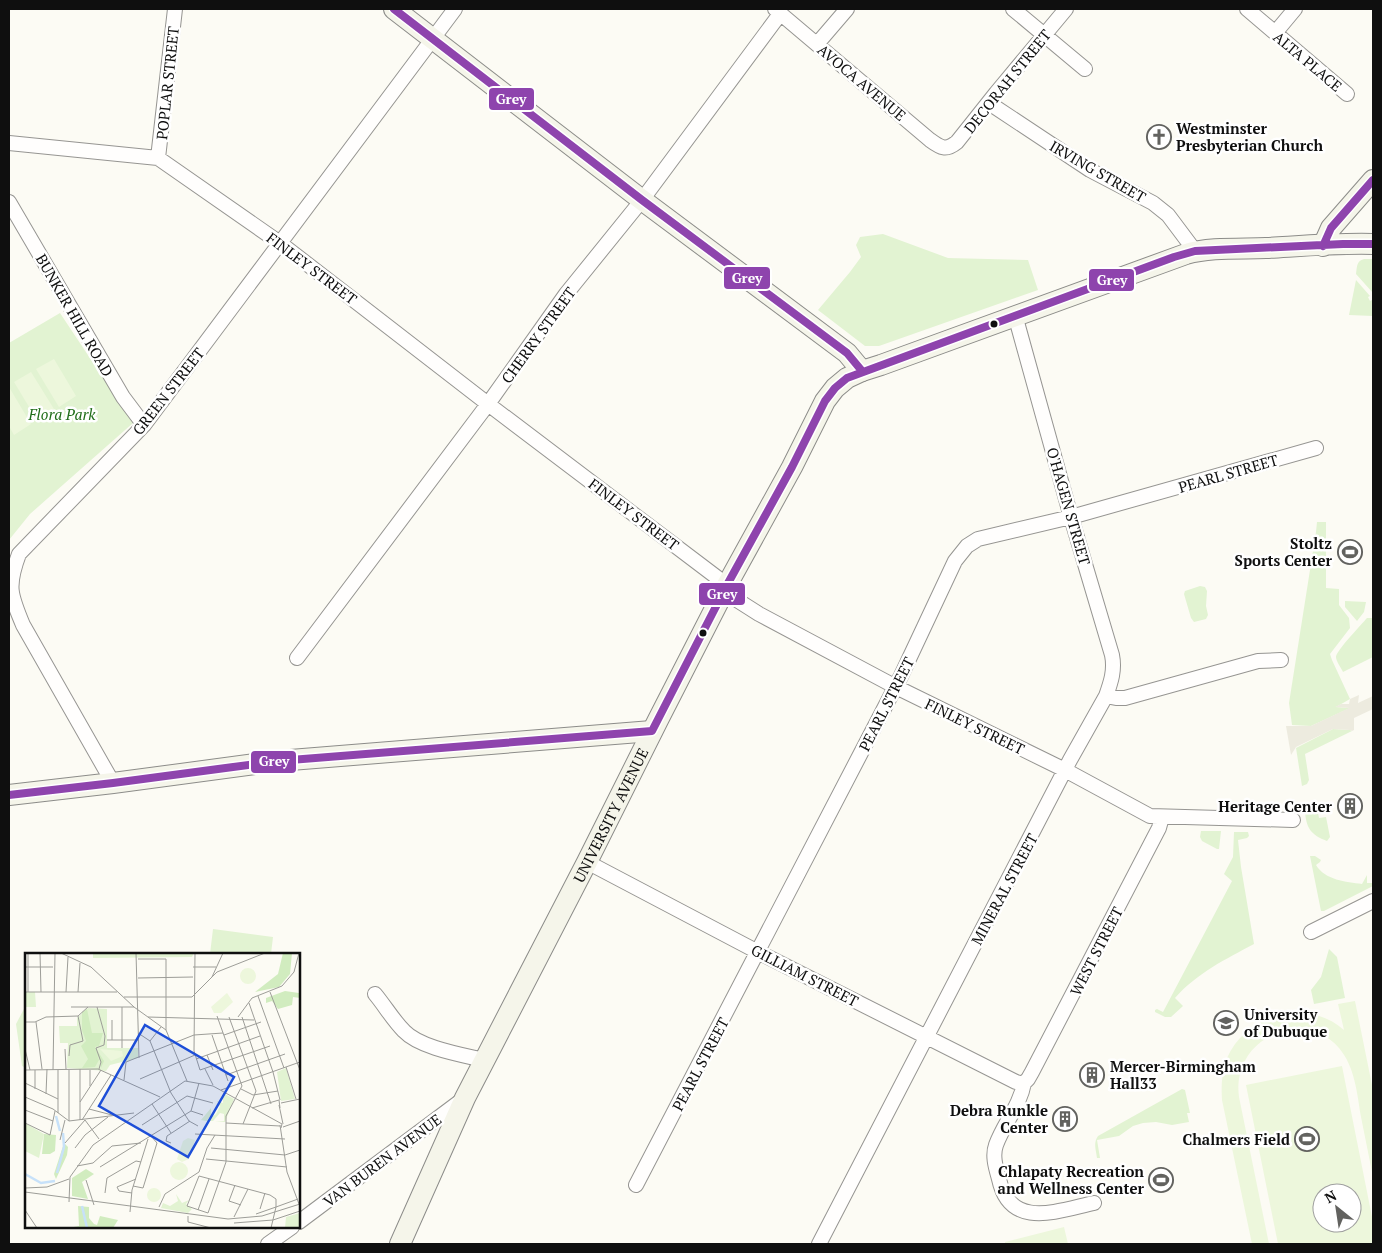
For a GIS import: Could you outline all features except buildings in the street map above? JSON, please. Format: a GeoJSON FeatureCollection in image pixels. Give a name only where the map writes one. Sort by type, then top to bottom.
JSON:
{"type":"FeatureCollection","features":[{"type":"Feature","properties":{"kind":"main road"},"geometry":{"type":"LineString","coordinates":[[394,9],[642,200],[847,353],[862,371]]}},
{"type":"Feature","properties":{"kind":"main road"},"geometry":{"type":"LineString","coordinates":[[1323,246],[1331,228],[1373,180]]}},
{"type":"Feature","properties":{"kind":"main road","name":"UNIVERSITY AVENUE"},"geometry":{"type":"LineString","coordinates":[[400,1244],[465,1098],[484,1060],[587,862],[727,585],[792,467],[825,402],[835,388],[847,378],[862,371],[881,366],[1015,315],[1195,251],[1373,244]]}},
{"type":"Feature","properties":{"kind":"main road"},"geometry":{"type":"LineString","coordinates":[[9,795],[278,761],[652,731]]}},
{"type":"Feature","properties":{"kind":"street","name":"POPLAR STREET"},"geometry":{"type":"LineString","coordinates":[[158,158],[175,9]]}},
{"type":"Feature","properties":{"kind":"street","name":"GREEN STREET"},"geometry":{"type":"LineString","coordinates":[[113,783],[23,625],[14,604],[11,586],[13,571],[19,554],[144,425],[455,9]]}},
{"type":"Feature","properties":{"kind":"street"},"geometry":{"type":"LineString","coordinates":[[817,44],[847,9]]}},
{"type":"Feature","properties":{"kind":"street"},"geometry":{"type":"LineString","coordinates":[[1013,9],[1085,68]]}},
{"type":"Feature","properties":{"kind":"street","name":"DECORAH STREET"},"geometry":{"type":"LineString","coordinates":[[944,148],[951,147],[957,142],[1043,34],[1066,9]]}},
{"type":"Feature","properties":{"kind":"street","name":"ALTA PLACE"},"geometry":{"type":"LineString","coordinates":[[1246,9],[1347,94]]}},
{"type":"Feature","properties":{"kind":"street"},"geometry":{"type":"LineString","coordinates":[[1275,33],[1294,9]]}},
{"type":"Feature","properties":{"kind":"street","name":"AVOCA AVENUE"},"geometry":{"type":"LineString","coordinates":[[777,12],[937,146],[944,148]]}},
{"type":"Feature","properties":{"kind":"street","name":"CHERRY STREET"},"geometry":{"type":"LineString","coordinates":[[297,658],[488,404],[566,294],[642,200],[777,12]]}},
{"type":"Feature","properties":{"kind":"street","name":"IRVING STREET"},"geometry":{"type":"LineString","coordinates":[[989,103],[1090,170],[1153,203],[1168,215],[1195,251]]}},
{"type":"Feature","properties":{"kind":"street","name":"FINLEY STREET"},"geometry":{"type":"LineString","coordinates":[[9,143],[158,158],[280,243],[727,585],[737,600],[759,614],[896,687],[1065,770],[1150,816],[1293,820]]}},
{"type":"Feature","properties":{"kind":"street","name":"BUNKER HILL ROAD"},"geometry":{"type":"LineString","coordinates":[[9,202],[12,217],[123,397],[144,425]]}},
{"type":"Feature","properties":{"kind":"street","name":"O'HAGEN STREET"},"geometry":{"type":"LineString","coordinates":[[1015,315],[1071,517],[1112,655],[1114,665],[1112,679],[1106,696]]}},
{"type":"Feature","properties":{"kind":"street","name":"PEARL STREET"},"geometry":{"type":"LineString","coordinates":[[636,1185],[896,687],[955,561],[966,546],[978,539],[1071,517],[1316,448]]}},
{"type":"Feature","properties":{"kind":"street"},"geometry":{"type":"LineString","coordinates":[[1106,696],[1126,698],[1258,661],[1281,660]]}},
{"type":"Feature","properties":{"kind":"street","name":"MINERAL STREET"},"geometry":{"type":"LineString","coordinates":[[819,1244],[1065,770],[1106,696]]}},
{"type":"Feature","properties":{"kind":"street","name":"WEST STREET"},"geometry":{"type":"LineString","coordinates":[[1094,1203],[1036,1214],[1026,1213],[1012,1204],[1001,1190],[995,1165],[995,1147],[1022,1095],[1024,1083],[1028,1080],[1146,854],[1159,828],[1162,816]]}},
{"type":"Feature","properties":{"kind":"street","name":"GILLIAM STREET"},"geometry":{"type":"LineString","coordinates":[[587,862],[758,952],[1016,1082],[1024,1083]]}},
{"type":"Feature","properties":{"kind":"street"},"geometry":{"type":"LineString","coordinates":[[1310,932],[1373,901]]}},
{"type":"Feature","properties":{"kind":"street"},"geometry":{"type":"LineString","coordinates":[[375,994],[405,1032],[415,1039],[439,1050],[484,1060]]}},
{"type":"Feature","properties":{"kind":"street","name":"VAN BUREN AVENUE"},"geometry":{"type":"LineString","coordinates":[[300,1221],[465,1098]]}},
{"type":"Feature","properties":{"kind":"street"},"geometry":{"type":"LineString","coordinates":[[268,1244],[291,1228]]}},
{"type":"Feature","properties":{"kind":"green space"},"geometry":{"type":"Polygon","coordinates":[[[883,234],[948,258],[1028,260],[1038,290],[879,346],[865,346],[818,310],[861,257],[856,245],[860,237],[883,234]]]}},
{"type":"Feature","properties":{"kind":"green space"},"geometry":{"type":"Polygon","coordinates":[[[1364,259],[1373,259],[1373,293],[1356,274],[1358,263],[1364,259]]]}},
{"type":"Feature","properties":{"kind":"green space"},"geometry":{"type":"Polygon","coordinates":[[[1356,280],[1370,296],[1368,297],[1370,301],[1372,300],[1373,302],[1373,316],[1349,315],[1356,280]]]}},
{"type":"Feature","properties":{"kind":"green space","name":"Flora Park"},"geometry":{"type":"Polygon","coordinates":[[[60,313],[133,423],[30,514],[9,540],[9,343],[60,313]]]}},
{"type":"Feature","properties":{"kind":"green space"},"geometry":{"type":"Polygon","coordinates":[[[54,359],[76,396],[59,407],[36,369],[54,359]]]}},
{"type":"Feature","properties":{"kind":"green space"},"geometry":{"type":"Polygon","coordinates":[[[31,372],[54,409],[37,420],[14,382],[31,372]]]}},
{"type":"Feature","properties":{"kind":"green space"},"geometry":{"type":"Polygon","coordinates":[[[9,387],[31,424],[14,435],[9,426],[9,387]]]}},
{"type":"Feature","properties":{"kind":"green space"},"geometry":{"type":"Polygon","coordinates":[[[1317,522],[1326,522],[1326,588],[1339,589],[1339,605],[1349,618],[1350,628],[1330,654],[1350,699],[1336,707],[1350,708],[1311,726],[1292,725],[1289,703],[1317,522]]]}},
{"type":"Feature","properties":{"kind":"green space"},"geometry":{"type":"Polygon","coordinates":[[[1200,586],[1205,587],[1207,591],[1206,606],[1208,615],[1206,619],[1194,622],[1184,594],[1185,591],[1200,586]]]}},
{"type":"Feature","properties":{"kind":"green space"},"geometry":{"type":"Polygon","coordinates":[[[1345,601],[1366,602],[1364,612],[1357,621],[1345,607],[1345,601]]]}},
{"type":"Feature","properties":{"kind":"green space"},"geometry":{"type":"Polygon","coordinates":[[[1367,618],[1373,618],[1373,657],[1343,672],[1336,657],[1337,654],[1367,618]]]}},
{"type":"Feature","properties":{"kind":"green space"},"geometry":{"type":"Polygon","coordinates":[[[1333,729],[1352,731],[1305,754],[1309,780],[1307,784],[1302,786],[1296,748],[1333,729]]]}},
{"type":"Feature","properties":{"kind":"green space"},"geometry":{"type":"Polygon","coordinates":[[[1316,802],[1319,818],[1326,817],[1330,837],[1327,841],[1313,833],[1308,826],[1305,811],[1316,802]]]}},
{"type":"Feature","properties":{"kind":"green space"},"geometry":{"type":"Polygon","coordinates":[[[1201,831],[1221,831],[1219,849],[1202,841],[1200,837],[1201,831]]]}},
{"type":"Feature","properties":{"kind":"green space"},"geometry":{"type":"Polygon","coordinates":[[[1234,832],[1248,832],[1249,836],[1238,840],[1254,944],[1212,967],[1193,981],[1175,998],[1183,1006],[1171,1017],[1165,1017],[1155,1012],[1155,1010],[1163,1012],[1232,881],[1224,874],[1233,857],[1234,832]]]}},
{"type":"Feature","properties":{"kind":"green space"},"geometry":{"type":"Polygon","coordinates":[[[1310,856],[1315,856],[1321,860],[1316,865],[1330,877],[1362,884],[1367,875],[1367,883],[1373,883],[1373,886],[1321,911],[1310,856]]]}},
{"type":"Feature","properties":{"kind":"green space"},"geometry":{"type":"Polygon","coordinates":[[[213,929],[273,937],[271,953],[210,953],[213,929]]]}},
{"type":"Feature","properties":{"kind":"green space"},"geometry":{"type":"Polygon","coordinates":[[[1329,949],[1337,957],[1345,998],[1314,1004],[1311,990],[1321,977],[1329,949]]]}},
{"type":"Feature","properties":{"kind":"green space"},"geometry":{"type":"Polygon","coordinates":[[[1355,1001],[1373,1090],[1373,1177],[1352,1072],[1349,1063],[1339,1048],[1327,1037],[1313,1031],[1298,1029],[1282,1031],[1268,1037],[1256,1046],[1246,1059],[1240,1074],[1239,1083],[1239,1097],[1269,1244],[1252,1244],[1222,1100],[1222,1079],[1227,1058],[1236,1043],[1248,1030],[1263,1021],[1279,1015],[1313,1014],[1329,1020],[1344,1030],[1338,1004],[1355,1001]]]}},
{"type":"Feature","properties":{"kind":"green space"},"geometry":{"type":"Polygon","coordinates":[[[25,1007],[25,1068],[22,1066],[16,1024],[25,1007]]]}},
{"type":"Feature","properties":{"kind":"green space","name":"Chalmers Field"},"geometry":{"type":"Polygon","coordinates":[[[1342,1066],[1373,1222],[1373,1244],[1278,1244],[1246,1085],[1342,1066]]]}},
{"type":"Feature","properties":{"kind":"green space"},"geometry":{"type":"Polygon","coordinates":[[[1182,1089],[1185,1090],[1190,1113],[1187,1113],[1189,1122],[1172,1125],[1156,1122],[1143,1123],[1133,1126],[1119,1136],[1097,1140],[1100,1158],[1097,1158],[1095,1144],[1098,1136],[1182,1089]]]}},
{"type":"Feature","properties":{"kind":"green space"},"geometry":{"type":"Polygon","coordinates":[[[1064,1227],[1068,1244],[1005,1244],[1005,1242],[1064,1227]]]}},
{"type":"Feature","properties":{"kind":"shaded area"},"geometry":{"type":"Polygon","coordinates":[[[1359,695],[1358,703],[1373,696],[1373,709],[1354,718],[1354,730],[1333,729],[1296,747],[1291,755],[1286,726],[1311,726],[1349,708],[1335,707],[1341,704],[1349,704],[1350,699],[1359,695]]]}},
{"type":"Feature","properties":{"kind":"transit line","name":"Grey"},"geometry":{"type":"LineString","coordinates":[[394,9],[642,200],[847,353],[862,371]]}},
{"type":"Feature","properties":{"kind":"transit line","name":"Grey"},"geometry":{"type":"LineString","coordinates":[[1323,246],[1331,228],[1373,180]]}},
{"type":"Feature","properties":{"kind":"transit line","name":"Grey"},"geometry":{"type":"LineString","coordinates":[[9,795],[278,761],[652,731],[825,401],[835,388],[847,378],[1174,257],[1195,251],[1373,244]]}},
{"type":"Feature","properties":{"kind":"place","name":"Westminster Presbyterian Church"},"geometry":{"type":"Point","coordinates":[1159,137]}},
{"type":"Feature","properties":{"kind":"place","name":"Stoltz Sports Center"},"geometry":{"type":"Point","coordinates":[1350,552]}},
{"type":"Feature","properties":{"kind":"place","name":"Heritage Center"},"geometry":{"type":"Point","coordinates":[1350,806]}},
{"type":"Feature","properties":{"kind":"place","name":"University of Dubuque"},"geometry":{"type":"Point","coordinates":[1226,1023]}},
{"type":"Feature","properties":{"kind":"place","name":"Mercer-Birmingham Hall33"},"geometry":{"type":"Point","coordinates":[1092,1075]}},
{"type":"Feature","properties":{"kind":"place","name":"Debra Runkle Center"},"geometry":{"type":"Point","coordinates":[1065,1119]}},
{"type":"Feature","properties":{"kind":"place","name":"Chalmers Field"},"geometry":{"type":"Point","coordinates":[1307,1139]}},
{"type":"Feature","properties":{"kind":"place","name":"Chlapaty Recreation and Wellness Center"},"geometry":{"type":"Point","coordinates":[1161,1180]}}]}
